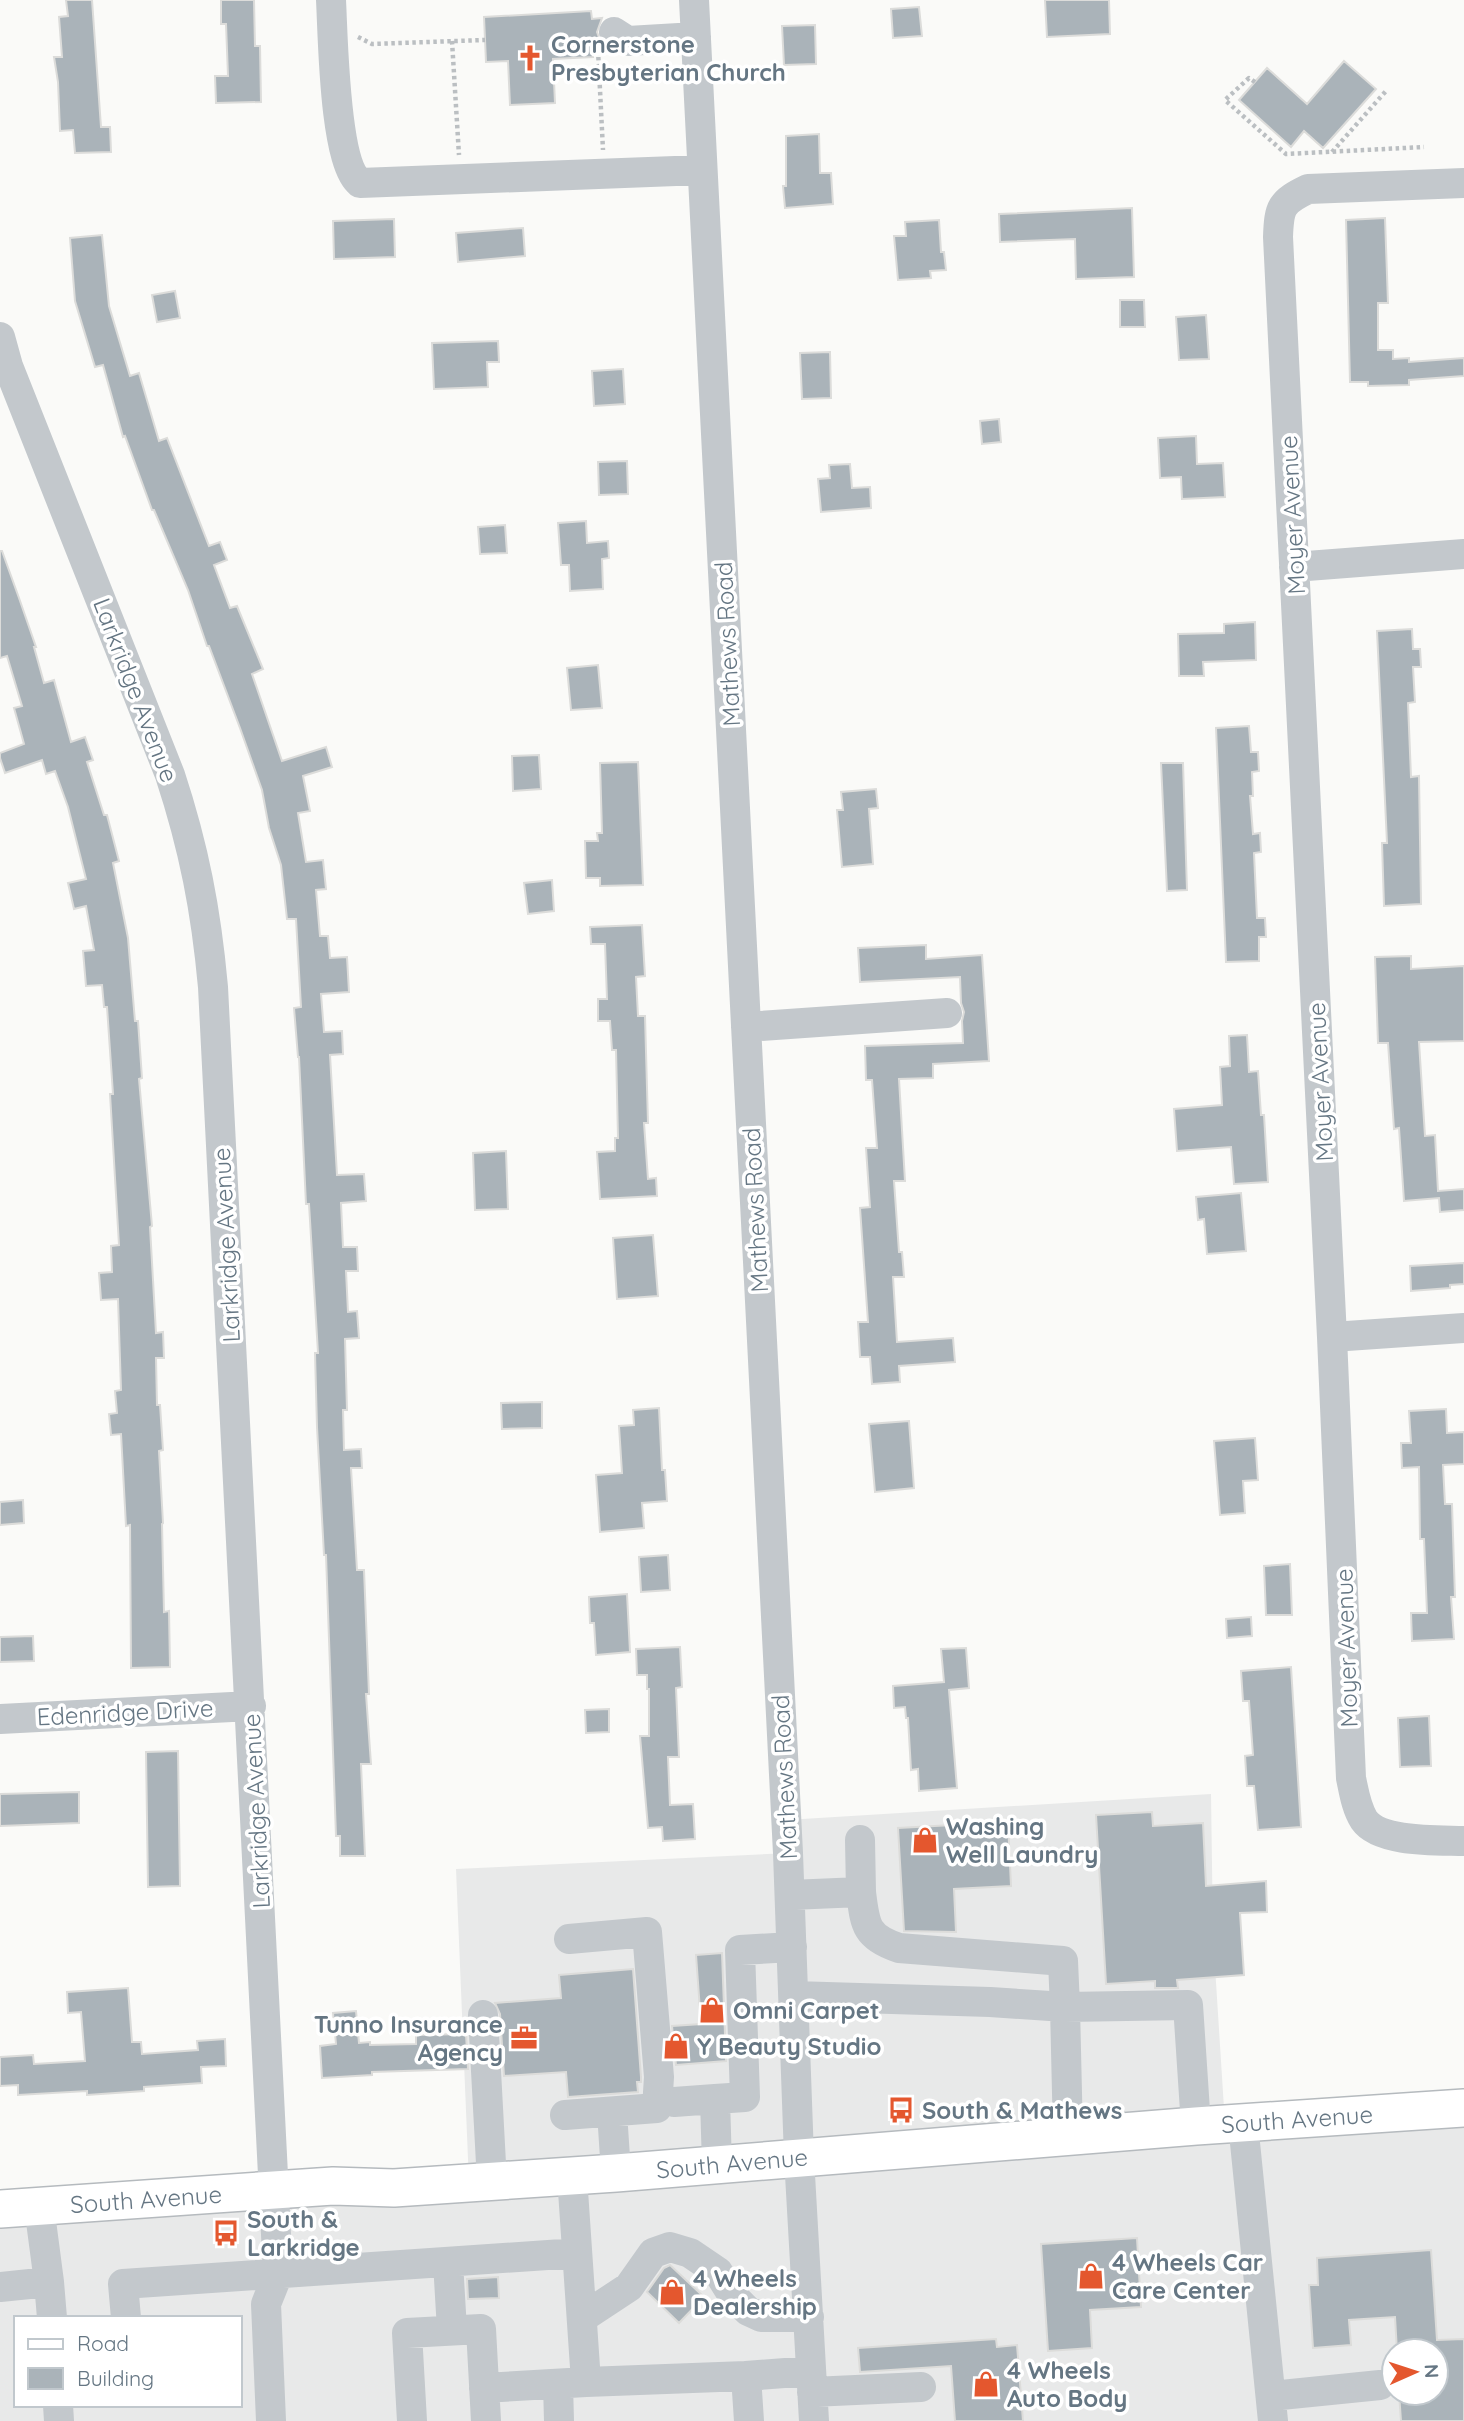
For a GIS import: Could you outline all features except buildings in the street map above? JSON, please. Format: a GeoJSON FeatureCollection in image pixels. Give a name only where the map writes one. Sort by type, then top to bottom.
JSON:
{"type":"FeatureCollection","features":[{"type":"Feature","properties":{"kind":"main road","name":"South Avenue"},"geometry":{"type":"LineString","coordinates":[[0,2209],[333,2186],[394,2188],[492,2182],[1196,2126],[1464,2108]]}},
{"type":"Feature","properties":{"kind":"street","name":"Mathews Road"},"geometry":{"type":"LineString","coordinates":[[694,0],[790,1895],[799,2157],[813,2395]]}},
{"type":"Feature","properties":{"kind":"street"},"geometry":{"type":"LineString","coordinates":[[331,9],[338,115],[352,174],[357,181],[367,183],[702,170]]}},
{"type":"Feature","properties":{"kind":"street"},"geometry":{"type":"LineString","coordinates":[[606,41],[696,37]]}},
{"type":"Feature","properties":{"kind":"street","name":"Moyer Avenue"},"geometry":{"type":"LineString","coordinates":[[1464,184],[1308,189],[1290,198],[1279,214],[1278,237],[1351,1778],[1356,1803],[1366,1822],[1383,1832],[1405,1838],[1464,1841]]}},
{"type":"Feature","properties":{"kind":"street","name":"Larkridge Avenue"},"geometry":{"type":"LineString","coordinates":[[0,337],[8,366],[170,775],[186,822],[201,884],[208,931],[214,1001],[251,1706],[278,2274]]}},
{"type":"Feature","properties":{"kind":"street"},"geometry":{"type":"LineString","coordinates":[[1294,567],[1464,554]]}},
{"type":"Feature","properties":{"kind":"street"},"geometry":{"type":"LineString","coordinates":[[746,1027],[947,1013]]}},
{"type":"Feature","properties":{"kind":"street"},"geometry":{"type":"LineString","coordinates":[[1332,1337],[1464,1328]]}},
{"type":"Feature","properties":{"kind":"street","name":"Edenridge Drive"},"geometry":{"type":"LineString","coordinates":[[0,1719],[251,1706]]}},
{"type":"Feature","properties":{"kind":"street"},"geometry":{"type":"LineString","coordinates":[[860,1840],[865,1921],[879,1941],[899,1948],[1063,1961],[1069,2136]]}},
{"type":"Feature","properties":{"kind":"street"},"geometry":{"type":"LineString","coordinates":[[790,1895],[862,1892]]}},
{"type":"Feature","properties":{"kind":"street"},"geometry":{"type":"LineString","coordinates":[[565,2115],[657,2108],[659,2077],[647,1932],[569,1939]]}},
{"type":"Feature","properties":{"kind":"street"},"geometry":{"type":"LineString","coordinates":[[674,2102],[745,2097],[740,1950],[792,1947]]}},
{"type":"Feature","properties":{"kind":"street"},"geometry":{"type":"LineString","coordinates":[[794,1996],[1065,2007],[1188,2005],[1196,2126]]}},
{"type":"Feature","properties":{"kind":"street"},"geometry":{"type":"LineString","coordinates":[[483,2015],[492,2182]]}},
{"type":"Feature","properties":{"kind":"street"},"geometry":{"type":"LineString","coordinates":[[715,2099],[717,2166]]}},
{"type":"Feature","properties":{"kind":"street"},"geometry":{"type":"LineString","coordinates":[[612,2112],[616,2173]]}},
{"type":"Feature","properties":{"kind":"street"},"geometry":{"type":"LineString","coordinates":[[1243,2123],[1272,2409],[1380,2385]]}},
{"type":"Feature","properties":{"kind":"street"},"geometry":{"type":"LineString","coordinates":[[559,2421],[572,2383],[582,2318],[572,2176]]}},
{"type":"Feature","properties":{"kind":"street"},"geometry":{"type":"LineString","coordinates":[[39,2206],[52,2316]]}},
{"type":"Feature","properties":{"kind":"street"},"geometry":{"type":"LineString","coordinates":[[582,2318],[629,2287],[653,2253],[670,2247],[690,2253],[718,2272],[733,2296],[748,2311],[761,2316],[809,2317]]}},
{"type":"Feature","properties":{"kind":"street"},"geometry":{"type":"LineString","coordinates":[[126,2316],[123,2284],[577,2253]]}},
{"type":"Feature","properties":{"kind":"street"},"geometry":{"type":"LineString","coordinates":[[448,2262],[452,2330]]}},
{"type":"Feature","properties":{"kind":"street"},"geometry":{"type":"LineString","coordinates":[[271,2421],[266,2305],[278,2274]]}},
{"type":"Feature","properties":{"kind":"street"},"geometry":{"type":"LineString","coordinates":[[0,2287],[49,2282]]}},
{"type":"Feature","properties":{"kind":"street"},"geometry":{"type":"LineString","coordinates":[[412,2421],[407,2333],[481,2329],[486,2421]]}},
{"type":"Feature","properties":{"kind":"street"},"geometry":{"type":"LineString","coordinates":[[484,2388],[746,2376],[813,2395],[921,2387]]}},
{"type":"Feature","properties":{"kind":"street"},"geometry":{"type":"LineString","coordinates":[[746,2376],[749,2421]]}},
{"type":"Feature","properties":{"kind":"path"},"geometry":{"type":"LineString","coordinates":[[331,9],[364,41],[372,44],[485,40]]}},
{"type":"Feature","properties":{"kind":"path"},"geometry":{"type":"LineString","coordinates":[[453,41],[459,155],[472,179]]}},
{"type":"Feature","properties":{"kind":"path"},"geometry":{"type":"LineString","coordinates":[[604,174],[606,41]]}},
{"type":"Feature","properties":{"kind":"path"},"geometry":{"type":"LineString","coordinates":[[1255,82],[1249,78],[1226,100],[1286,154],[1424,147]]}},
{"type":"Feature","properties":{"kind":"path"},"geometry":{"type":"LineString","coordinates":[[1332,152],[1386,91]]}},
{"type":"Feature","properties":{"kind":"shaded area"},"geometry":{"type":"Polygon","coordinates":[[[1211,1794],[1213,1935],[1225,2124],[1464,2108],[1464,2421],[0,2421],[0,2209],[469,2183],[456,1869],[788,1853],[786,1820],[1211,1794]]]}},
{"type":"Feature","properties":{"kind":"place","name":"Cornerstone Presbyterian Church"},"geometry":{"type":"Point","coordinates":[530,58]}},
{"type":"Feature","properties":{"kind":"place","name":"Washing Well Laundry"},"geometry":{"type":"Point","coordinates":[925,1840]}},
{"type":"Feature","properties":{"kind":"place","name":"Omni Carpet"},"geometry":{"type":"Point","coordinates":[712,2010]}},
{"type":"Feature","properties":{"kind":"place","name":"Tunno Insurance Agency"},"geometry":{"type":"Point","coordinates":[524,2038]}},
{"type":"Feature","properties":{"kind":"place","name":"Y Beauty Studio"},"geometry":{"type":"Point","coordinates":[676,2046]}},
{"type":"Feature","properties":{"kind":"place","name":"South & Mathews"},"geometry":{"type":"Point","coordinates":[901,2110]}},
{"type":"Feature","properties":{"kind":"place","name":"South & Larkridge"},"geometry":{"type":"Point","coordinates":[226,2233]}},
{"type":"Feature","properties":{"kind":"place","name":"4 Wheels Car Care Center"},"geometry":{"type":"Point","coordinates":[1091,2276]}},
{"type":"Feature","properties":{"kind":"place","name":"4 Wheels Dealership"},"geometry":{"type":"Point","coordinates":[672,2292]}},
{"type":"Feature","properties":{"kind":"place","name":"4 Wheels Auto Body"},"geometry":{"type":"Point","coordinates":[986,2384]}}]}
